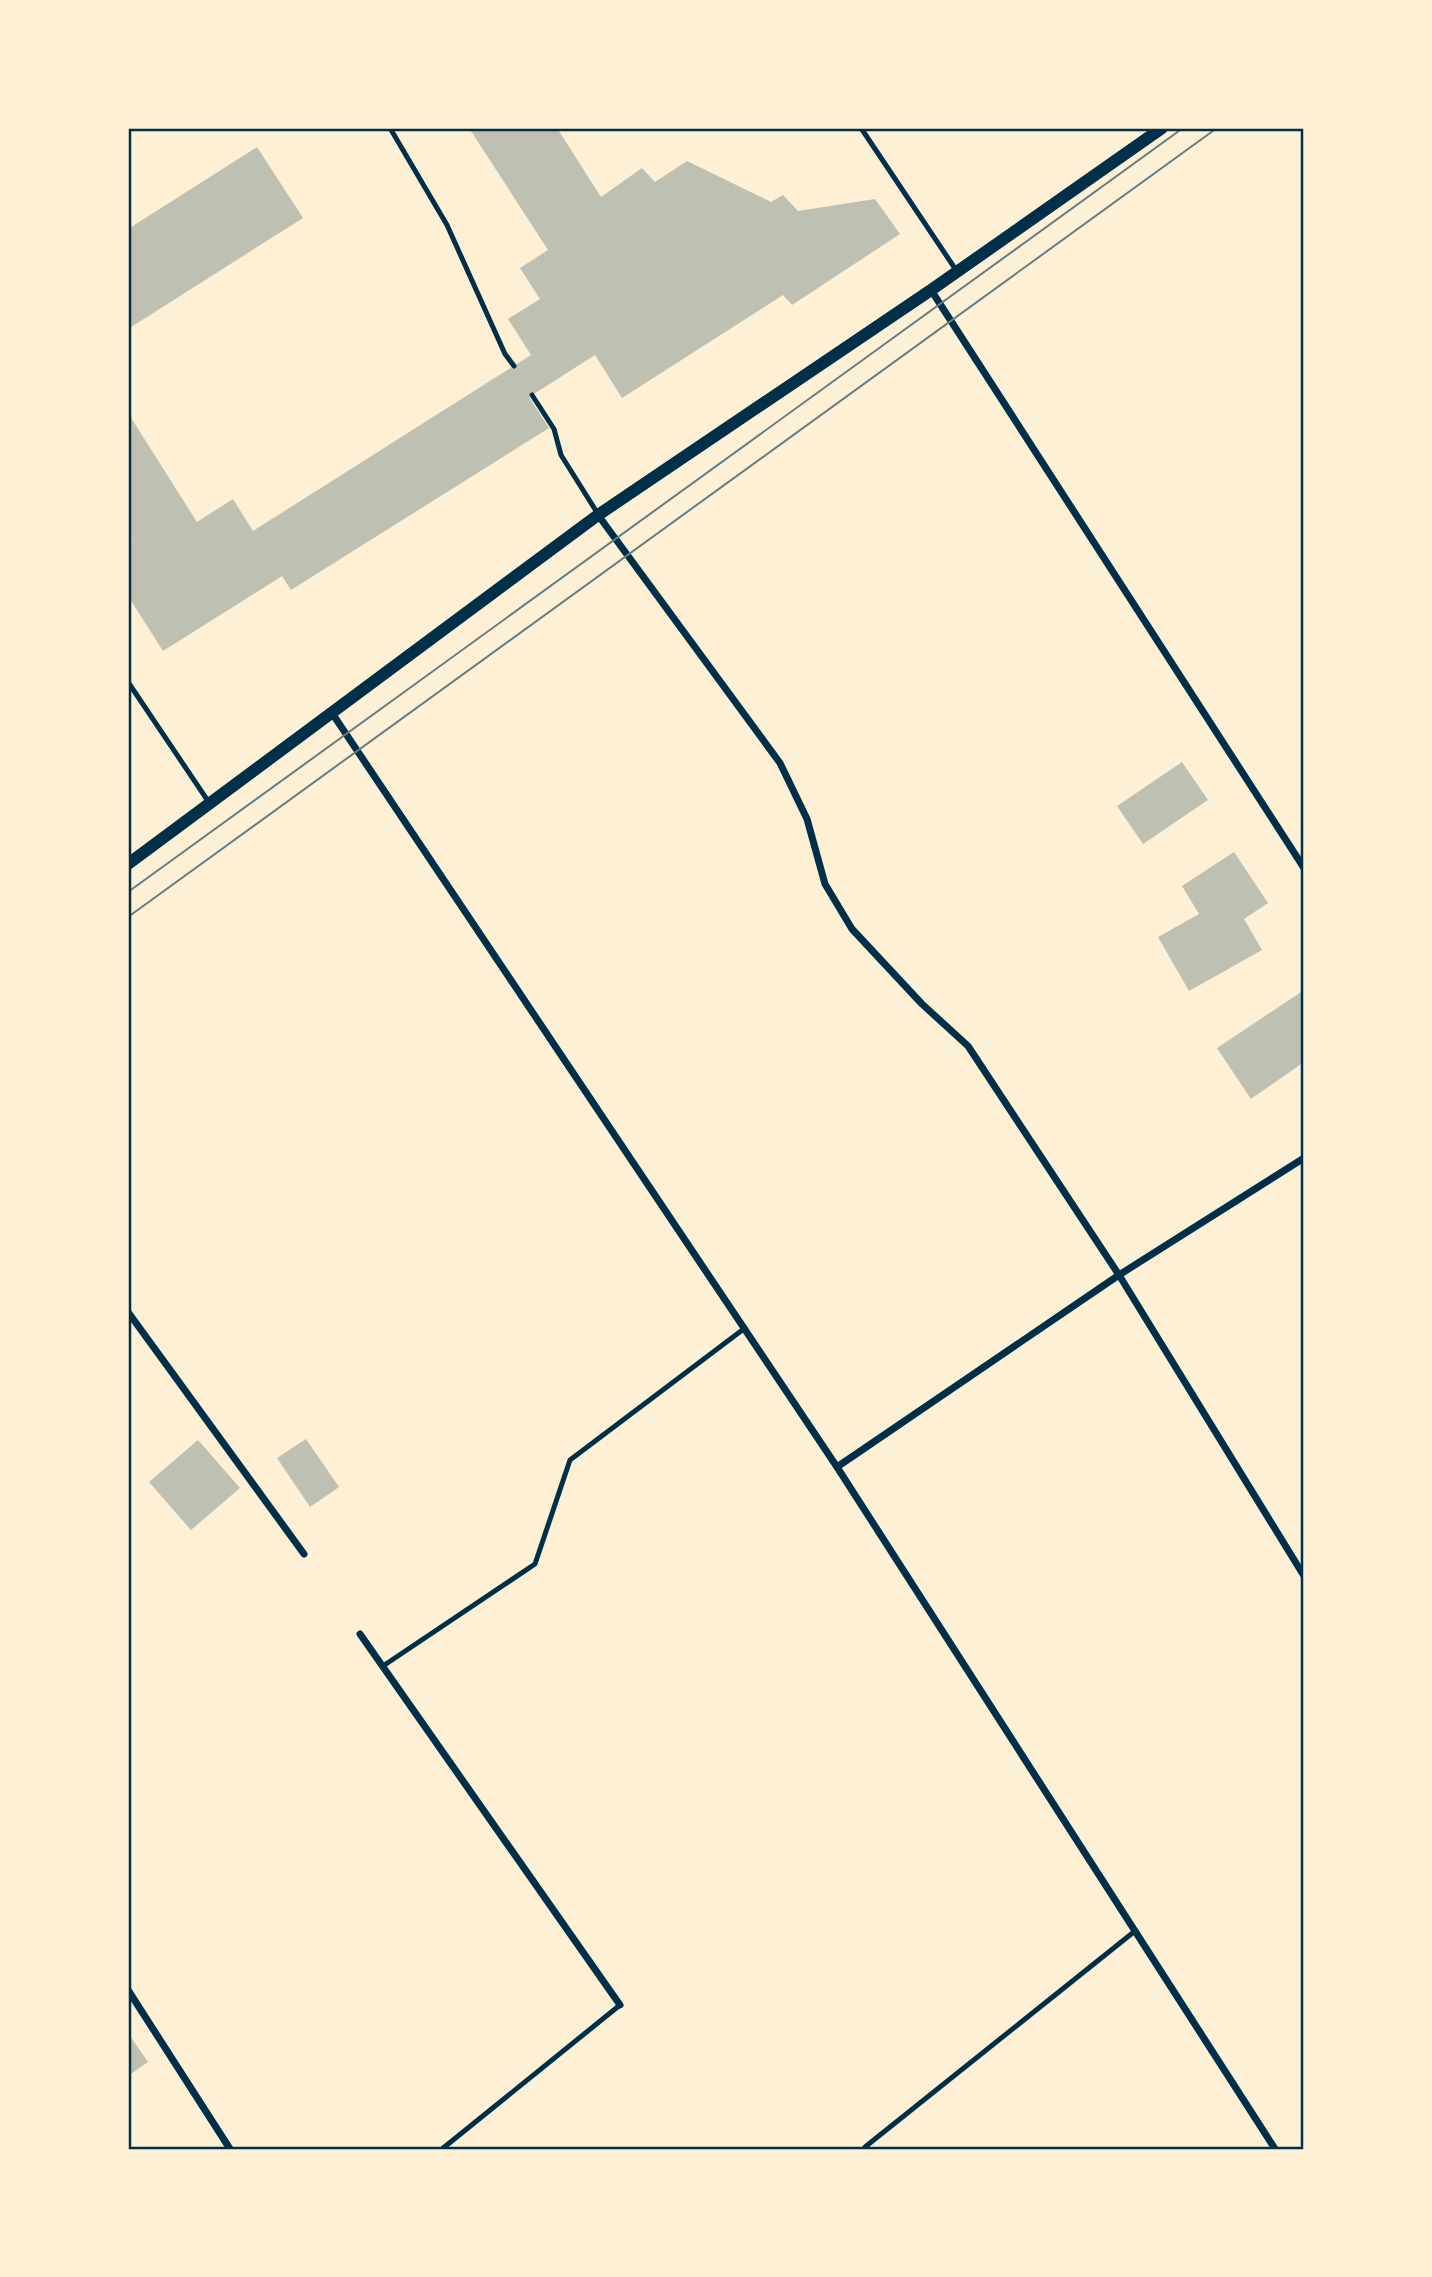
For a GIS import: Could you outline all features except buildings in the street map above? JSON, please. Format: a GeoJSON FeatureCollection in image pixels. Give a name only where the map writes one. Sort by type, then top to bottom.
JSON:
{"type":"FeatureCollection","features":[{"type":"Feature","properties":{"kind":"street"},"geometry":{"type":"LineString","coordinates":[[128,864],[598,515],[1162,128]]}},
{"type":"Feature","properties":{"kind":"street"},"geometry":{"type":"LineString","coordinates":[[931,289],[1304,868]]}},
{"type":"Feature","properties":{"kind":"street"},"geometry":{"type":"LineString","coordinates":[[598,515],[780,763],[807,819],[825,884],[852,929],[922,1004],[968,1046],[1119,1276],[1304,1576]]}},
{"type":"Feature","properties":{"kind":"street"},"geometry":{"type":"LineString","coordinates":[[332,713],[837,1467],[1275,2149]]}},
{"type":"Feature","properties":{"kind":"street"},"geometry":{"type":"LineString","coordinates":[[837,1467],[1119,1276],[1304,1158]]}},
{"type":"Feature","properties":{"kind":"street"},"geometry":{"type":"LineString","coordinates":[[128,1312],[304,1554]]}},
{"type":"Feature","properties":{"kind":"street"},"geometry":{"type":"LineString","coordinates":[[360,1634],[620,2006]]}},
{"type":"Feature","properties":{"kind":"street"},"geometry":{"type":"LineString","coordinates":[[128,1990],[230,2149]]}},
{"type":"Feature","properties":{"kind":"lane"},"geometry":{"type":"LineString","coordinates":[[390,128],[447,225],[505,354],[513,366]]}},
{"type":"Feature","properties":{"kind":"lane"},"geometry":{"type":"LineString","coordinates":[[861,128],[956,270]]}},
{"type":"Feature","properties":{"kind":"lane"},"geometry":{"type":"LineString","coordinates":[[532,395],[554,429],[561,455],[598,515]]}},
{"type":"Feature","properties":{"kind":"lane"},"geometry":{"type":"LineString","coordinates":[[128,682],[210,804]]}},
{"type":"Feature","properties":{"kind":"lane"},"geometry":{"type":"LineString","coordinates":[[383,1666],[535,1564],[570,1460],[745,1328]]}},
{"type":"Feature","properties":{"kind":"lane"},"geometry":{"type":"LineString","coordinates":[[865,2147],[1135,1931]]}},
{"type":"Feature","properties":{"kind":"lane"},"geometry":{"type":"LineString","coordinates":[[442,2149],[620,2006]]}},
{"type":"Feature","properties":{"kind":"tram line"},"geometry":{"type":"LineString","coordinates":[[128,892],[1183,128]]}},
{"type":"Feature","properties":{"kind":"tram line"},"geometry":{"type":"LineString","coordinates":[[128,917],[1217,128]]}}]}
